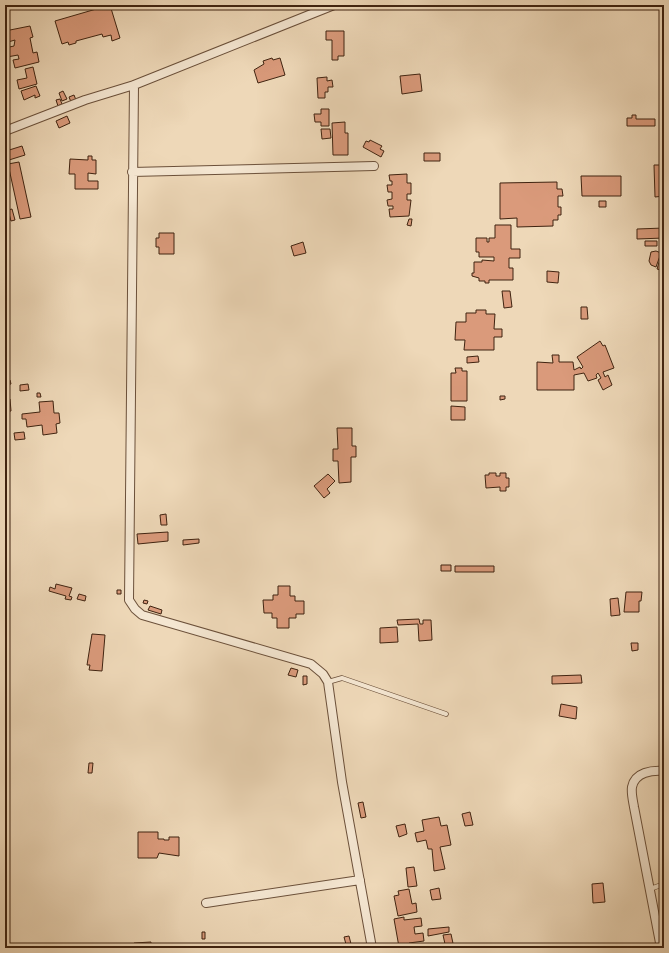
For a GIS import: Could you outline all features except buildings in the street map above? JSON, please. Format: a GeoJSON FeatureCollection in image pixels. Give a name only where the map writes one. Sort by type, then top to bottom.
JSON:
{"type":"FeatureCollection","features":[{"type":"Feature","properties":{"kind":"street"},"geometry":{"type":"LineString","coordinates":[[5,131],[84,100],[134,85],[334,5]]}},
{"type":"Feature","properties":{"kind":"street"},"geometry":{"type":"LineString","coordinates":[[134,85],[129,600],[135,609],[142,615],[310,664],[323,674],[328,682],[342,782],[372,948]]}},
{"type":"Feature","properties":{"kind":"street"},"geometry":{"type":"LineString","coordinates":[[132,172],[374,166]]}},
{"type":"Feature","properties":{"kind":"street"},"geometry":{"type":"LineString","coordinates":[[661,948],[634,807],[632,787],[640,774],[648,771],[664,771]]}},
{"type":"Feature","properties":{"kind":"street"},"geometry":{"type":"LineString","coordinates":[[206,903],[360,880]]}},
{"type":"Feature","properties":{"kind":"lane"},"geometry":{"type":"LineString","coordinates":[[328,682],[342,678],[446,714]]}},
{"type":"Feature","properties":{"kind":"lane"},"geometry":{"type":"LineString","coordinates":[[650,890],[664,884]]}}]}
